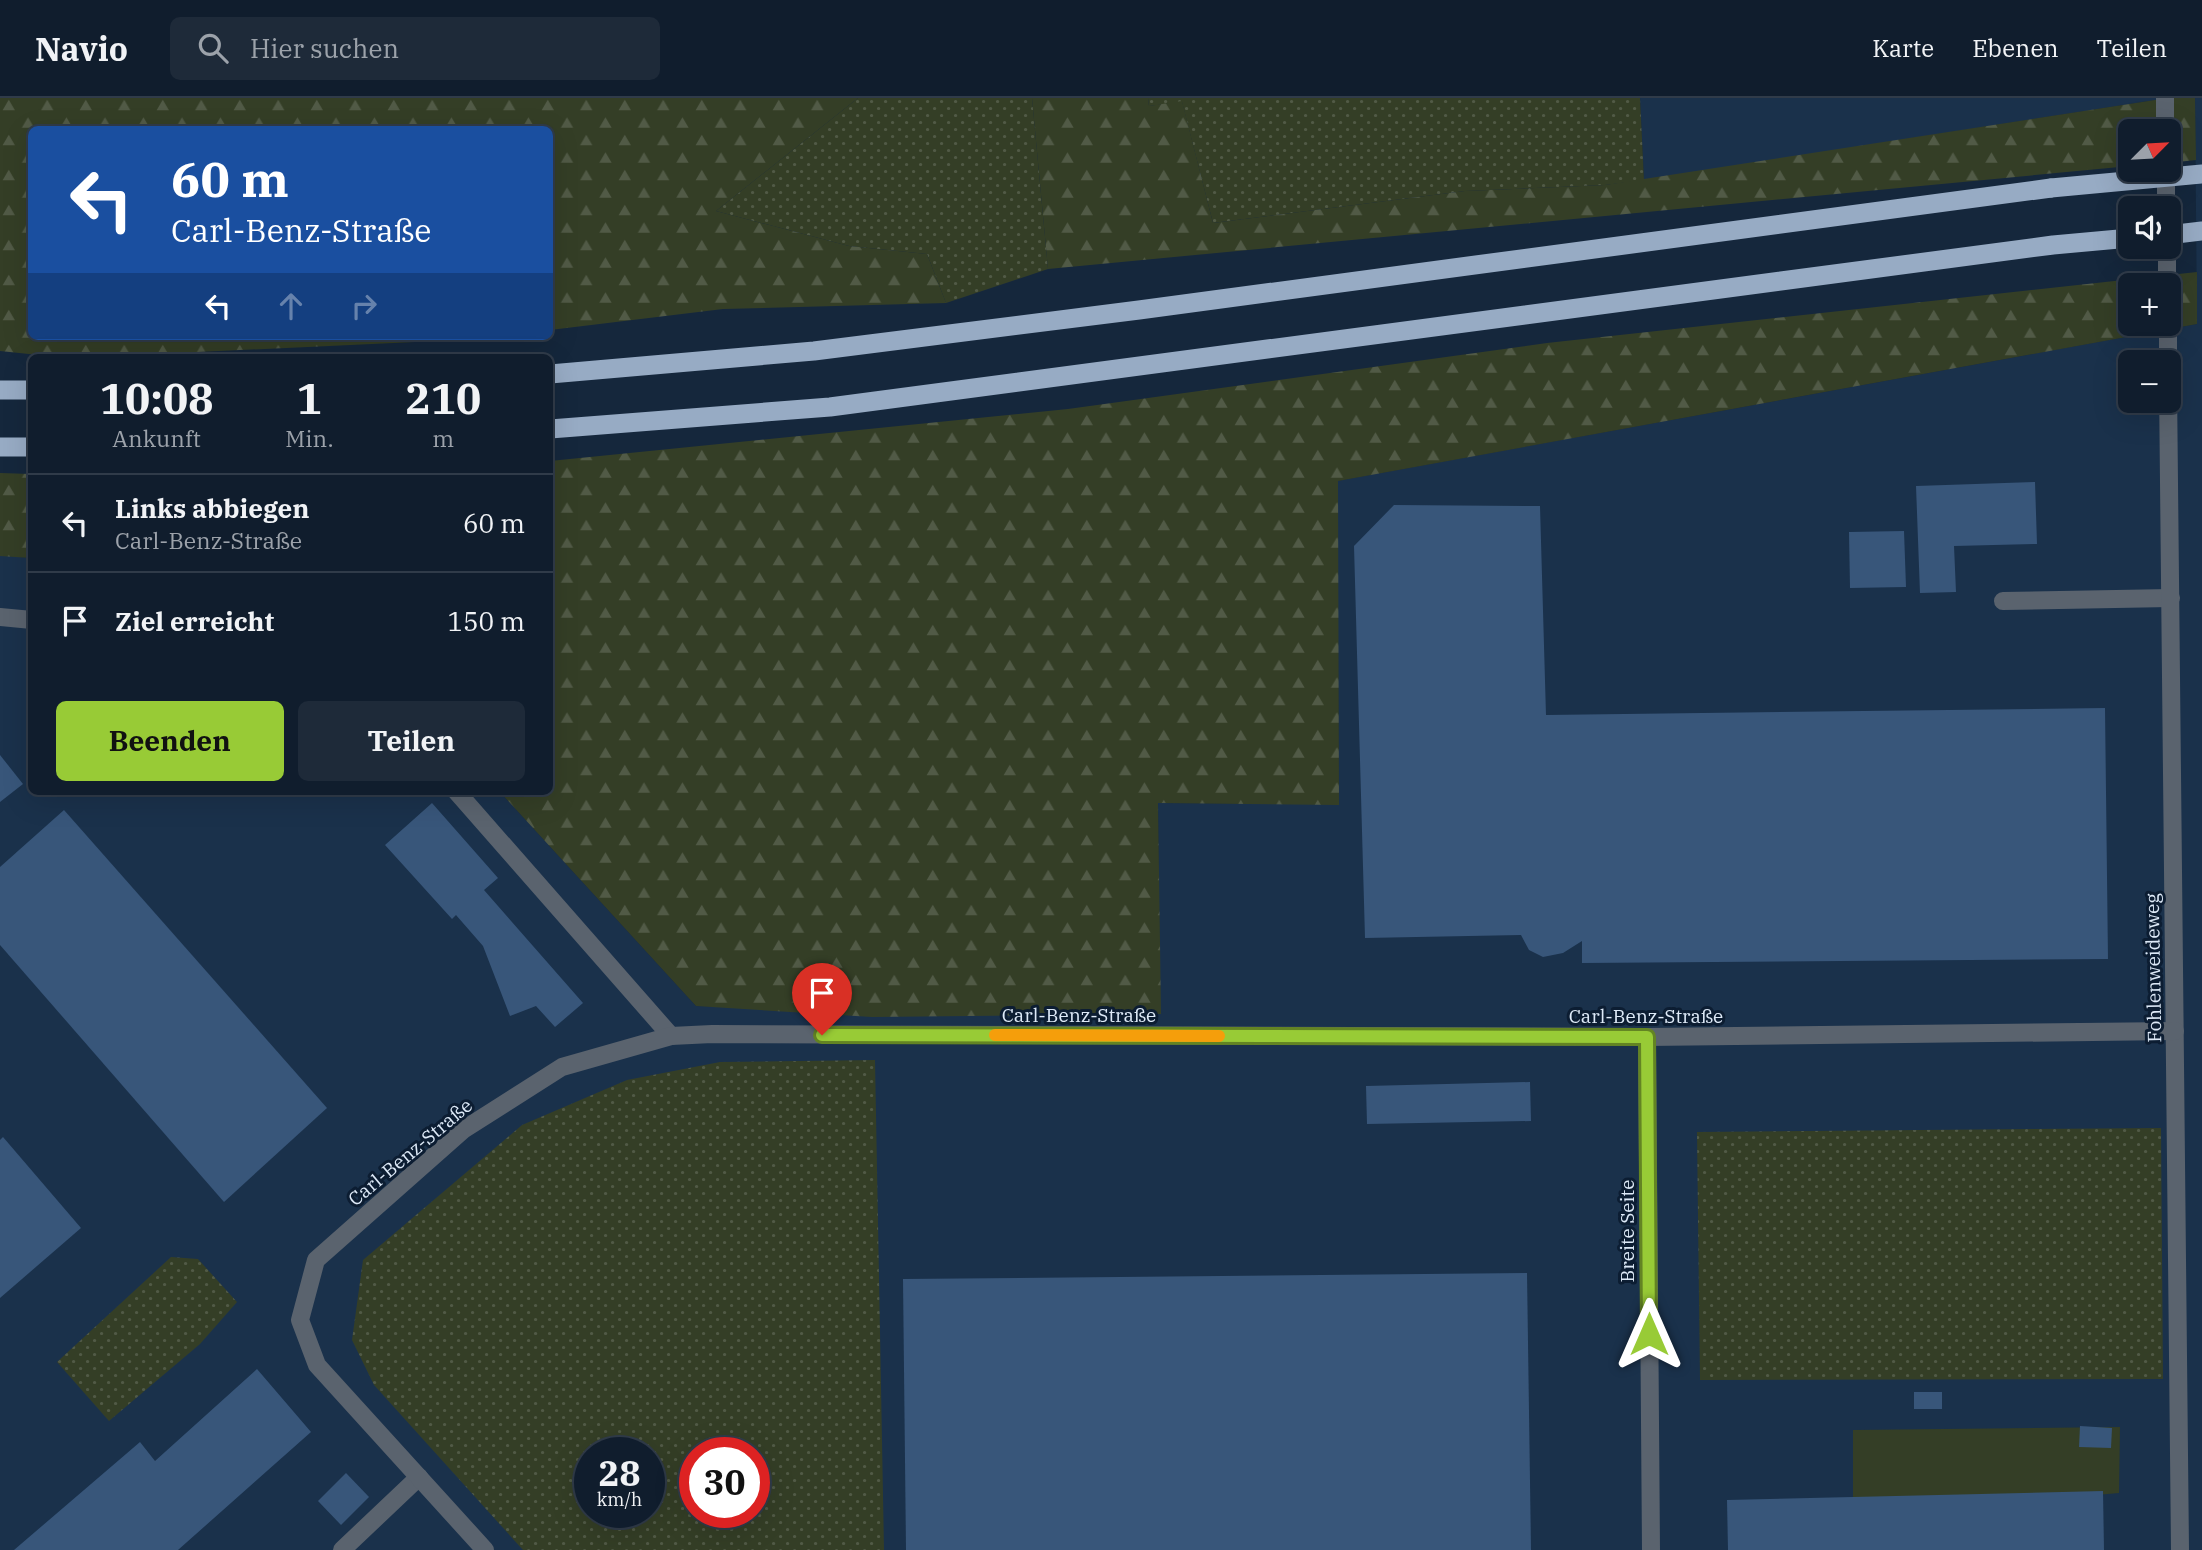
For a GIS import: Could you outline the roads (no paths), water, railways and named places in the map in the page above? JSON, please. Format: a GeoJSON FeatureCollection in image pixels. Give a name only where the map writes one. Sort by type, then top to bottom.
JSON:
{"type":"FeatureCollection","features":[{"type":"Feature","properties":{"kind":"highway"},"geometry":{"type":"LineString","coordinates":[[553,374],[814,351],[2051,188],[2202,174]]}},
{"type":"Feature","properties":{"kind":"highway"},"geometry":{"type":"LineString","coordinates":[[2181,233],[2202,231]]}},
{"type":"Feature","properties":{"kind":"highway"},"geometry":{"type":"LineString","coordinates":[[553,429],[830,407],[2053,245],[2118,239]]}},
{"type":"Feature","properties":{"kind":"highway"},"geometry":{"type":"LineString","coordinates":[[0,390],[28,390]]}},
{"type":"Feature","properties":{"kind":"highway"},"geometry":{"type":"LineString","coordinates":[[0,447],[28,447]]}},
{"type":"Feature","properties":{"kind":"street"},"geometry":{"type":"LineString","coordinates":[[2165,98],[2165,119]]}},
{"type":"Feature","properties":{"kind":"street","name":"Fohlenweideweg"},"geometry":{"type":"LineString","coordinates":[[2168,413],[2180,1550]]}},
{"type":"Feature","properties":{"kind":"street"},"geometry":{"type":"LineString","coordinates":[[2003,601],[2171,598]]}},
{"type":"Feature","properties":{"kind":"street"},"geometry":{"type":"LineString","coordinates":[[0,617],[28,620]]}},
{"type":"Feature","properties":{"kind":"street"},"geometry":{"type":"LineString","coordinates":[[460,795],[671,1036]]}},
{"type":"Feature","properties":{"kind":"street","name":"Carl-Benz-Straße"},"geometry":{"type":"LineString","coordinates":[[485,1550],[317,1365],[300,1320],[316,1260],[463,1130],[562,1067],[671,1036],[712,1034],[1647,1037],[2175,1031]]}},
{"type":"Feature","properties":{"kind":"street","name":"Breite Seite"},"geometry":{"type":"LineString","coordinates":[[1647,1037],[1651,1550]]}},
{"type":"Feature","properties":{"kind":"street"},"geometry":{"type":"LineString","coordinates":[[342,1550],[419,1477]]}}]}
